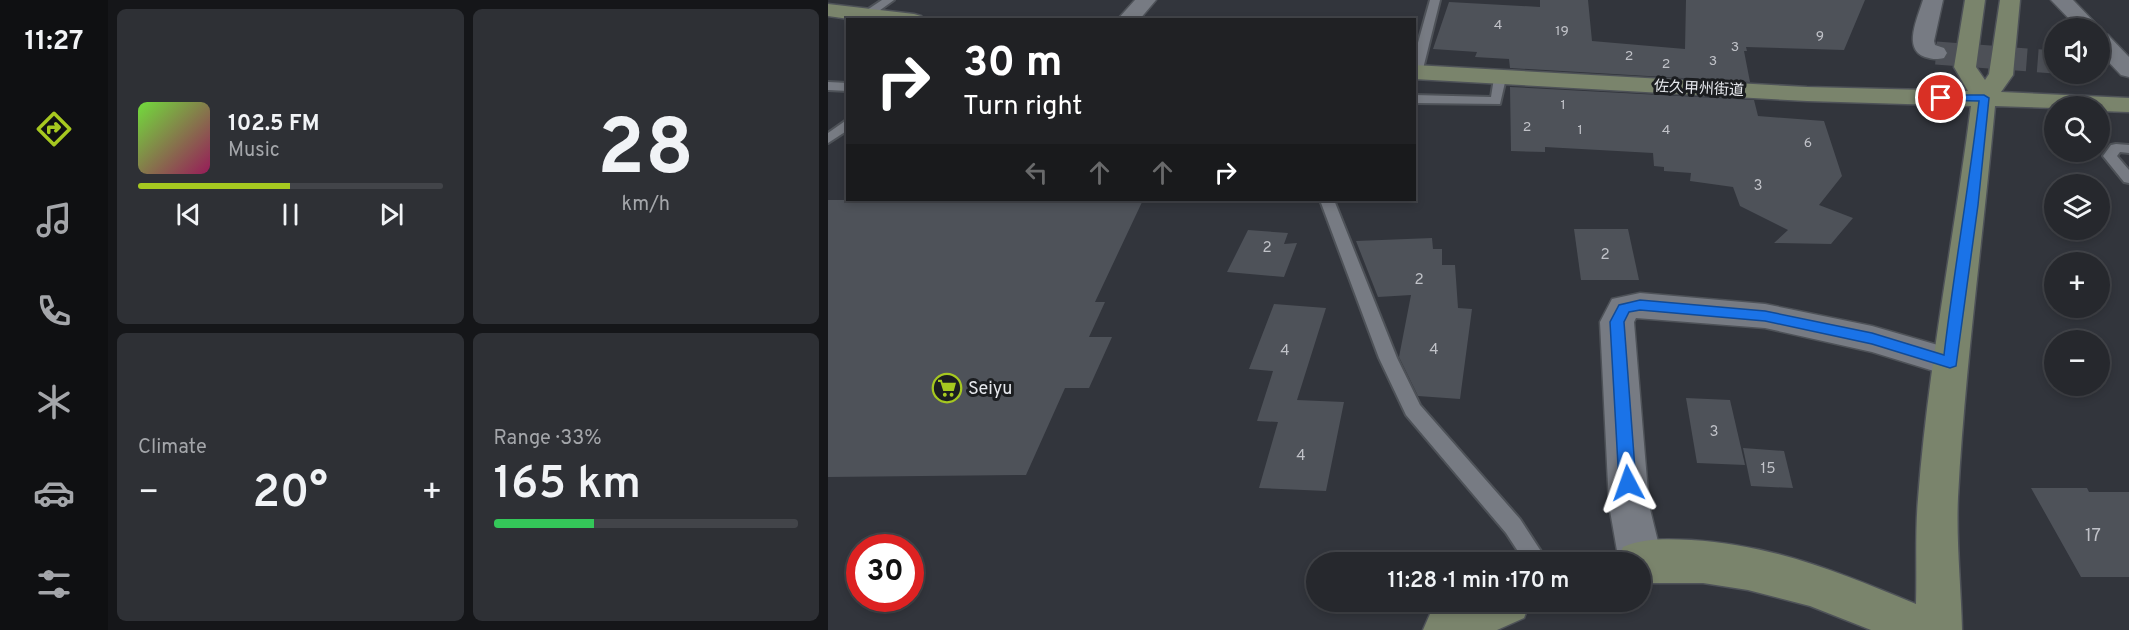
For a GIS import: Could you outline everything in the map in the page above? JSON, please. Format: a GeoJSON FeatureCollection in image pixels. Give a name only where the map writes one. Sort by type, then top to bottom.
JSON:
{"type":"FeatureCollection","features":[{"type":"Feature","properties":{"kind":"main road"},"geometry":{"type":"LineString","coordinates":[[1976,0],[1965,67],[1984,98]]}},
{"type":"Feature","properties":{"kind":"main road"},"geometry":{"type":"LineString","coordinates":[[1939,630],[1938,500],[1950,362],[1984,98],[2001,75],[2010,0]]}},
{"type":"Feature","properties":{"kind":"main road"},"geometry":{"type":"LineString","coordinates":[[828,10],[899,18]]}},
{"type":"Feature","properties":{"kind":"main road","name":"佐久甲州街道"},"geometry":{"type":"LineString","coordinates":[[1416,73],[1875,97],[1984,98],[2126,107]]}},
{"type":"Feature","properties":{"kind":"main road"},"geometry":{"type":"LineString","coordinates":[[1651,562],[1685,562],[1772,574],[1810,584],[1925,630]]}},
{"type":"Feature","properties":{"kind":"main road"},"geometry":{"type":"LineString","coordinates":[[1446,630],[1486,612]]}},
{"type":"Feature","properties":{"kind":"street"},"geometry":{"type":"LineString","coordinates":[[1129,18],[1146,0]]}},
{"type":"Feature","properties":{"kind":"street"},"geometry":{"type":"LineString","coordinates":[[1933,0],[1923,41],[1924,49],[1936,53]]}},
{"type":"Feature","properties":{"kind":"street"},"geometry":{"type":"LineString","coordinates":[[2061,0],[2079,18]]}},
{"type":"Feature","properties":{"kind":"street"},"geometry":{"type":"LineString","coordinates":[[2110,50],[2126,67]]}},
{"type":"Feature","properties":{"kind":"street"},"geometry":{"type":"LineString","coordinates":[[2110,65],[2126,67]]}},
{"type":"Feature","properties":{"kind":"street"},"geometry":{"type":"LineString","coordinates":[[1637,552],[1629,506],[1617,322],[1624,308],[1640,305],[1765,316],[1872,339],[1950,362]]}},
{"type":"Feature","properties":{"kind":"lane"},"geometry":{"type":"LineString","coordinates":[[868,14],[889,0]]}},
{"type":"Feature","properties":{"kind":"lane"},"geometry":{"type":"LineString","coordinates":[[1416,69],[1435,0]]}},
{"type":"Feature","properties":{"kind":"lane"},"geometry":{"type":"LineString","coordinates":[[1416,99],[1496,101],[1500,78]]}},
{"type":"Feature","properties":{"kind":"lane"},"geometry":{"type":"LineString","coordinates":[[828,86],[846,87]]}},
{"type":"Feature","properties":{"kind":"lane"},"geometry":{"type":"LineString","coordinates":[[828,140],[846,125]]}},
{"type":"Feature","properties":{"kind":"lane"},"geometry":{"type":"LineString","coordinates":[[2129,149],[2116,148],[2110,156],[2129,179]]}},
{"type":"Feature","properties":{"kind":"lane"},"geometry":{"type":"LineString","coordinates":[[1327,201],[1388,358],[1413,410],[1513,526],[1530,552]]}},
{"type":"Feature","properties":{"kind":"building"},"geometry":{"type":"Polygon","coordinates":[[[1540,0],[1588,0],[1592,41],[1685,49],[1686,0],[1865,0],[1844,50],[1746,47],[1747,51],[1744,51],[1750,82],[1510,68],[1509,59],[1475,57],[1477,52],[1433,49],[1449,2],[1540,7],[1540,0]]]}},
{"type":"Feature","properties":{"kind":"building"},"geometry":{"type":"Polygon","coordinates":[[[1510,87],[1754,100],[1758,116],[1824,121],[1842,176],[1819,205],[1853,218],[1831,244],[1774,243],[1788,230],[1740,206],[1733,187],[1690,181],[1691,173],[1664,171],[1664,167],[1654,166],[1653,153],[1545,147],[1545,152],[1511,151],[1510,87]]]}},
{"type":"Feature","properties":{"kind":"building","name":"Seiyu"},"geometry":{"type":"Polygon","coordinates":[[[828,200],[1143,201],[1095,302],[1105,302],[1089,337],[1112,337],[1089,388],[1065,388],[1026,475],[828,477],[828,200]]]}},
{"type":"Feature","properties":{"kind":"building"},"geometry":{"type":"Polygon","coordinates":[[[1574,229],[1628,229],[1639,280],[1581,280],[1574,229]]]}},
{"type":"Feature","properties":{"kind":"building"},"geometry":{"type":"Polygon","coordinates":[[[1248,230],[1288,233],[1284,244],[1297,243],[1284,277],[1227,272],[1248,230]]]}},
{"type":"Feature","properties":{"kind":"building"},"geometry":{"type":"Polygon","coordinates":[[[1432,238],[1433,249],[1442,249],[1442,265],[1455,265],[1458,308],[1472,309],[1460,399],[1418,396],[1399,357],[1411,295],[1378,297],[1356,241],[1432,238]]]}},
{"type":"Feature","properties":{"kind":"building"},"geometry":{"type":"Polygon","coordinates":[[[1274,304],[1326,308],[1297,400],[1344,402],[1326,491],[1259,488],[1278,422],[1257,421],[1273,371],[1249,369],[1274,304]]]}},
{"type":"Feature","properties":{"kind":"building"},"geometry":{"type":"Polygon","coordinates":[[[1686,398],[1730,400],[1745,465],[1697,463],[1686,398]]]}},
{"type":"Feature","properties":{"kind":"building"},"geometry":{"type":"Polygon","coordinates":[[[1743,448],[1784,451],[1793,488],[1751,486],[1743,448]]]}},
{"type":"Feature","properties":{"kind":"building"},"geometry":{"type":"Polygon","coordinates":[[[2031,488],[2087,488],[2089,492],[2129,492],[2129,577],[2081,577],[2031,488]]]}},
{"type":"Feature","properties":{"kind":"tunnel"},"geometry":{"type":"LineString","coordinates":[[1936,53],[2044,61]]}},
{"type":"Feature","properties":{"kind":"place","name":"Seiyu"},"geometry":{"type":"Point","coordinates":[947,388]}},
{"type":"Feature","properties":{"kind":"route"},"geometry":{"type":"LineString","coordinates":[[1628,483],[1617,322],[1624,308],[1640,305],[1765,316],[1872,339],[1950,362],[1984,98],[1941,98]]}}]}
